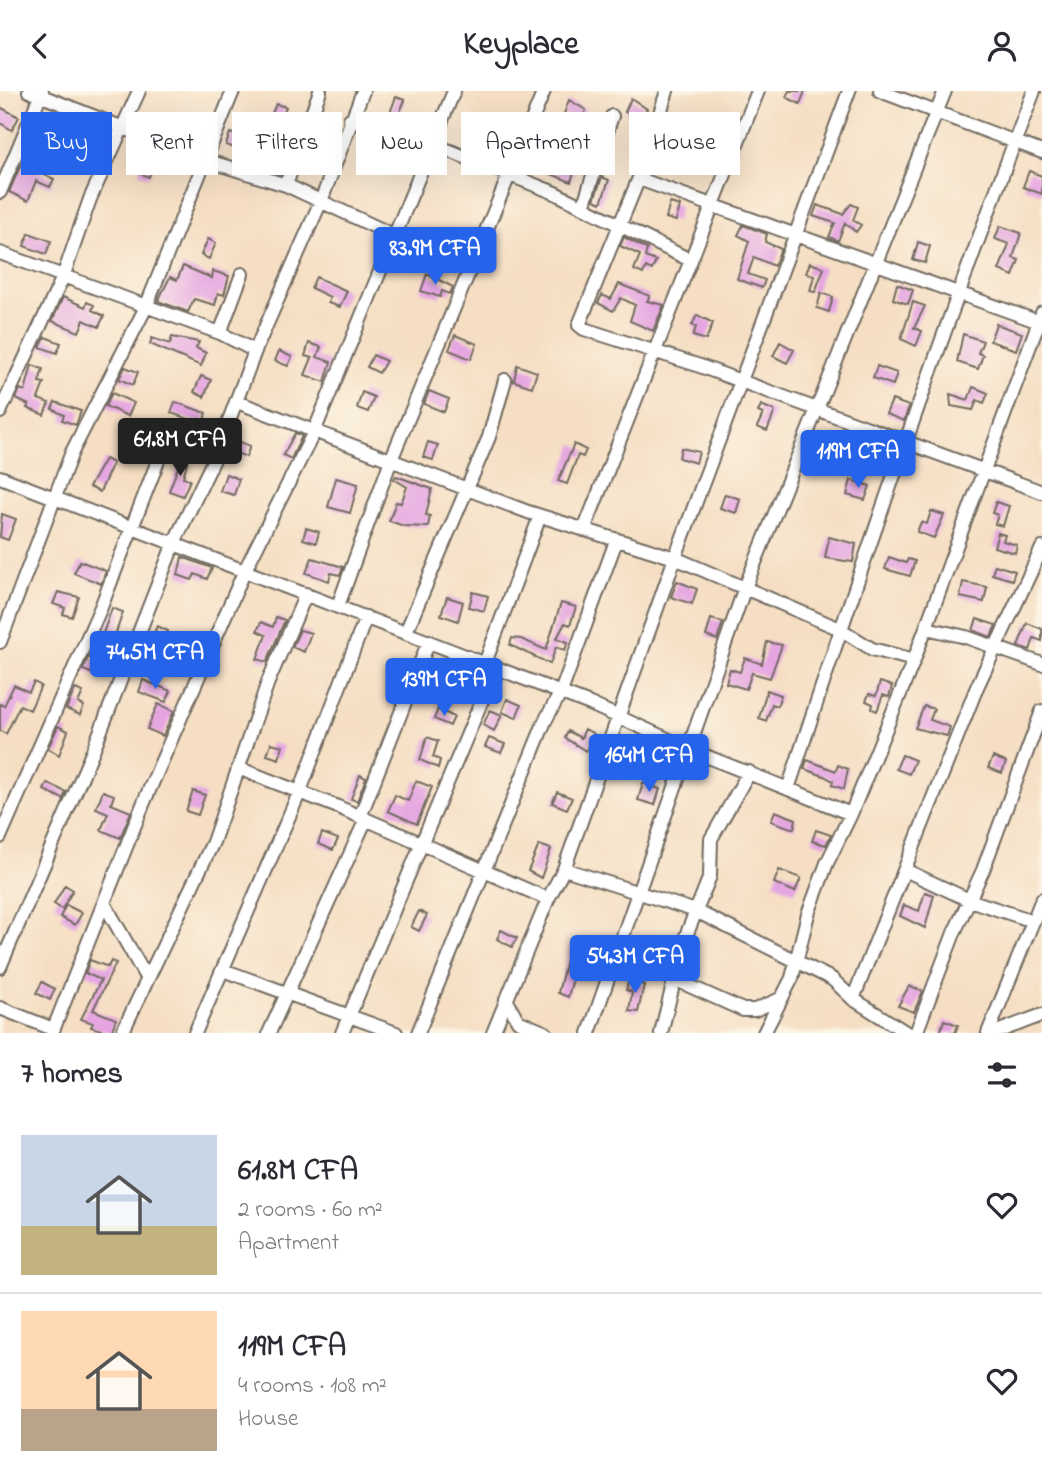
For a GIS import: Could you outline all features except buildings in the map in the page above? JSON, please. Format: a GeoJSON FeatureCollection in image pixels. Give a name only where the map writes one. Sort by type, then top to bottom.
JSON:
{"type":"FeatureCollection","features":[{"type":"Feature","properties":{"kind":"street"},"geometry":{"type":"LineString","coordinates":[[0,412],[63,277],[90,199],[139,91]]}},
{"type":"Feature","properties":{"kind":"street"},"geometry":{"type":"LineString","coordinates":[[218,128],[233,91]]}},
{"type":"Feature","properties":{"kind":"street"},"geometry":{"type":"LineString","coordinates":[[286,185],[320,91]]}},
{"type":"Feature","properties":{"kind":"street"},"geometry":{"type":"LineString","coordinates":[[0,967],[92,753],[174,543],[216,455],[255,351],[321,201],[350,119],[363,91]]}},
{"type":"Feature","properties":{"kind":"street"},"geometry":{"type":"LineString","coordinates":[[444,112],[454,91]]}},
{"type":"Feature","properties":{"kind":"street"},"geometry":{"type":"LineString","coordinates":[[338,606],[391,460],[544,91]]}},
{"type":"Feature","properties":{"kind":"street"},"geometry":{"type":"LineString","coordinates":[[667,91],[639,179],[579,325],[583,330],[657,351],[1042,492]]}},
{"type":"Feature","properties":{"kind":"street"},"geometry":{"type":"LineString","coordinates":[[584,530],[657,351],[711,203],[758,91]]}},
{"type":"Feature","properties":{"kind":"street"},"geometry":{"type":"LineString","coordinates":[[493,1033],[548,899],[564,869],[675,558],[849,91]]}},
{"type":"Feature","properties":{"kind":"street"},"geometry":{"type":"LineString","coordinates":[[880,91],[1042,152]]}},
{"type":"Feature","properties":{"kind":"street"},"geometry":{"type":"LineString","coordinates":[[589,1033],[686,748],[744,590],[945,91]]}},
{"type":"Feature","properties":{"kind":"street"},"geometry":{"type":"LineString","coordinates":[[788,789],[841,628],[958,295],[1034,91]]}},
{"type":"Feature","properties":{"kind":"street"},"geometry":{"type":"LineString","coordinates":[[0,192],[37,92],[126,128]]}},
{"type":"Feature","properties":{"kind":"street"},"geometry":{"type":"LineString","coordinates":[[350,119],[356,121]]}},
{"type":"Feature","properties":{"kind":"street"},"geometry":{"type":"LineString","coordinates":[[447,150],[583,207],[690,260]]}},
{"type":"Feature","properties":{"kind":"street"},"geometry":{"type":"LineString","coordinates":[[218,164],[286,185],[369,227],[395,236]]}},
{"type":"Feature","properties":{"kind":"street"},"geometry":{"type":"LineString","coordinates":[[0,642],[91,411],[146,307],[199,175]]}},
{"type":"Feature","properties":{"kind":"street"},"geometry":{"type":"LineString","coordinates":[[0,1008],[52,1031],[245,570],[314,432],[418,175]]}},
{"type":"Feature","properties":{"kind":"street"},"geometry":{"type":"LineString","coordinates":[[583,207],[593,175]]}},
{"type":"Feature","properties":{"kind":"street"},"geometry":{"type":"LineString","coordinates":[[639,179],[958,295],[1041,320],[1010,392],[985,472],[914,660],[851,814],[827,863],[808,914],[797,961],[784,997],[764,1033]]}},
{"type":"Feature","properties":{"kind":"street"},"geometry":{"type":"LineString","coordinates":[[0,253],[220,333],[255,351]]}},
{"type":"Feature","properties":{"kind":"street"},"geometry":{"type":"LineString","coordinates":[[220,333],[242,274]]}},
{"type":"Feature","properties":{"kind":"street"},"geometry":{"type":"LineString","coordinates":[[406,632],[489,437],[505,380]]}},
{"type":"Feature","properties":{"kind":"street"},"geometry":{"type":"LineString","coordinates":[[237,402],[540,516],[675,558],[744,590],[841,628],[872,649],[914,660]]}},
{"type":"Feature","properties":{"kind":"street"},"geometry":{"type":"LineString","coordinates":[[0,837],[133,527],[163,448]]}},
{"type":"Feature","properties":{"kind":"street"},"geometry":{"type":"LineString","coordinates":[[0,477],[56,496],[561,692],[686,748],[851,814]]}},
{"type":"Feature","properties":{"kind":"street"},"geometry":{"type":"LineString","coordinates":[[342,1033],[424,845],[491,665],[540,516]]}},
{"type":"Feature","properties":{"kind":"street"},"geometry":{"type":"LineString","coordinates":[[418,1033],[545,721],[561,692],[617,541]]}},
{"type":"Feature","properties":{"kind":"street"},"geometry":{"type":"LineString","coordinates":[[853,999],[907,871],[977,687],[1042,548]]}},
{"type":"Feature","properties":{"kind":"street"},"geometry":{"type":"LineString","coordinates":[[122,1033],[213,842],[268,682],[306,594]]}},
{"type":"Feature","properties":{"kind":"street"},"geometry":{"type":"LineString","coordinates":[[195,1033],[300,791],[366,617]]}},
{"type":"Feature","properties":{"kind":"street"},"geometry":{"type":"LineString","coordinates":[[926,628],[966,637],[996,650],[1042,664]]}},
{"type":"Feature","properties":{"kind":"street"},"geometry":{"type":"LineString","coordinates":[[269,1033],[363,818],[429,641]]}},
{"type":"Feature","properties":{"kind":"street"},"geometry":{"type":"LineString","coordinates":[[916,1033],[1042,711]]}},
{"type":"Feature","properties":{"kind":"street"},"geometry":{"type":"LineString","coordinates":[[238,768],[300,791],[548,899]]}},
{"type":"Feature","properties":{"kind":"street"},"geometry":{"type":"LineString","coordinates":[[661,1033],[674,979],[710,876],[711,839],[749,772]]}},
{"type":"Feature","properties":{"kind":"street"},"geometry":{"type":"LineString","coordinates":[[564,869],[696,911],[832,979],[853,999],[907,1033]]}},
{"type":"Feature","properties":{"kind":"street"},"geometry":{"type":"LineString","coordinates":[[907,871],[969,900],[1033,921]]}},
{"type":"Feature","properties":{"kind":"street"},"geometry":{"type":"LineString","coordinates":[[988,1033],[1042,899]]}},
{"type":"Feature","properties":{"kind":"street"},"geometry":{"type":"LineString","coordinates":[[104,903],[147,979]]}},
{"type":"Feature","properties":{"kind":"street"},"geometry":{"type":"LineString","coordinates":[[223,970],[396,1033]]}},
{"type":"Feature","properties":{"kind":"street"},"geometry":{"type":"LineString","coordinates":[[674,979],[743,1010],[770,1005],[784,997]]}},
{"type":"Feature","properties":{"kind":"street"},"geometry":{"type":"LineString","coordinates":[[506,999],[518,1021],[547,1033]]}},
{"type":"Feature","properties":{"kind":"street"},"geometry":{"type":"LineString","coordinates":[[994,1033],[1042,1015]]}}]}
